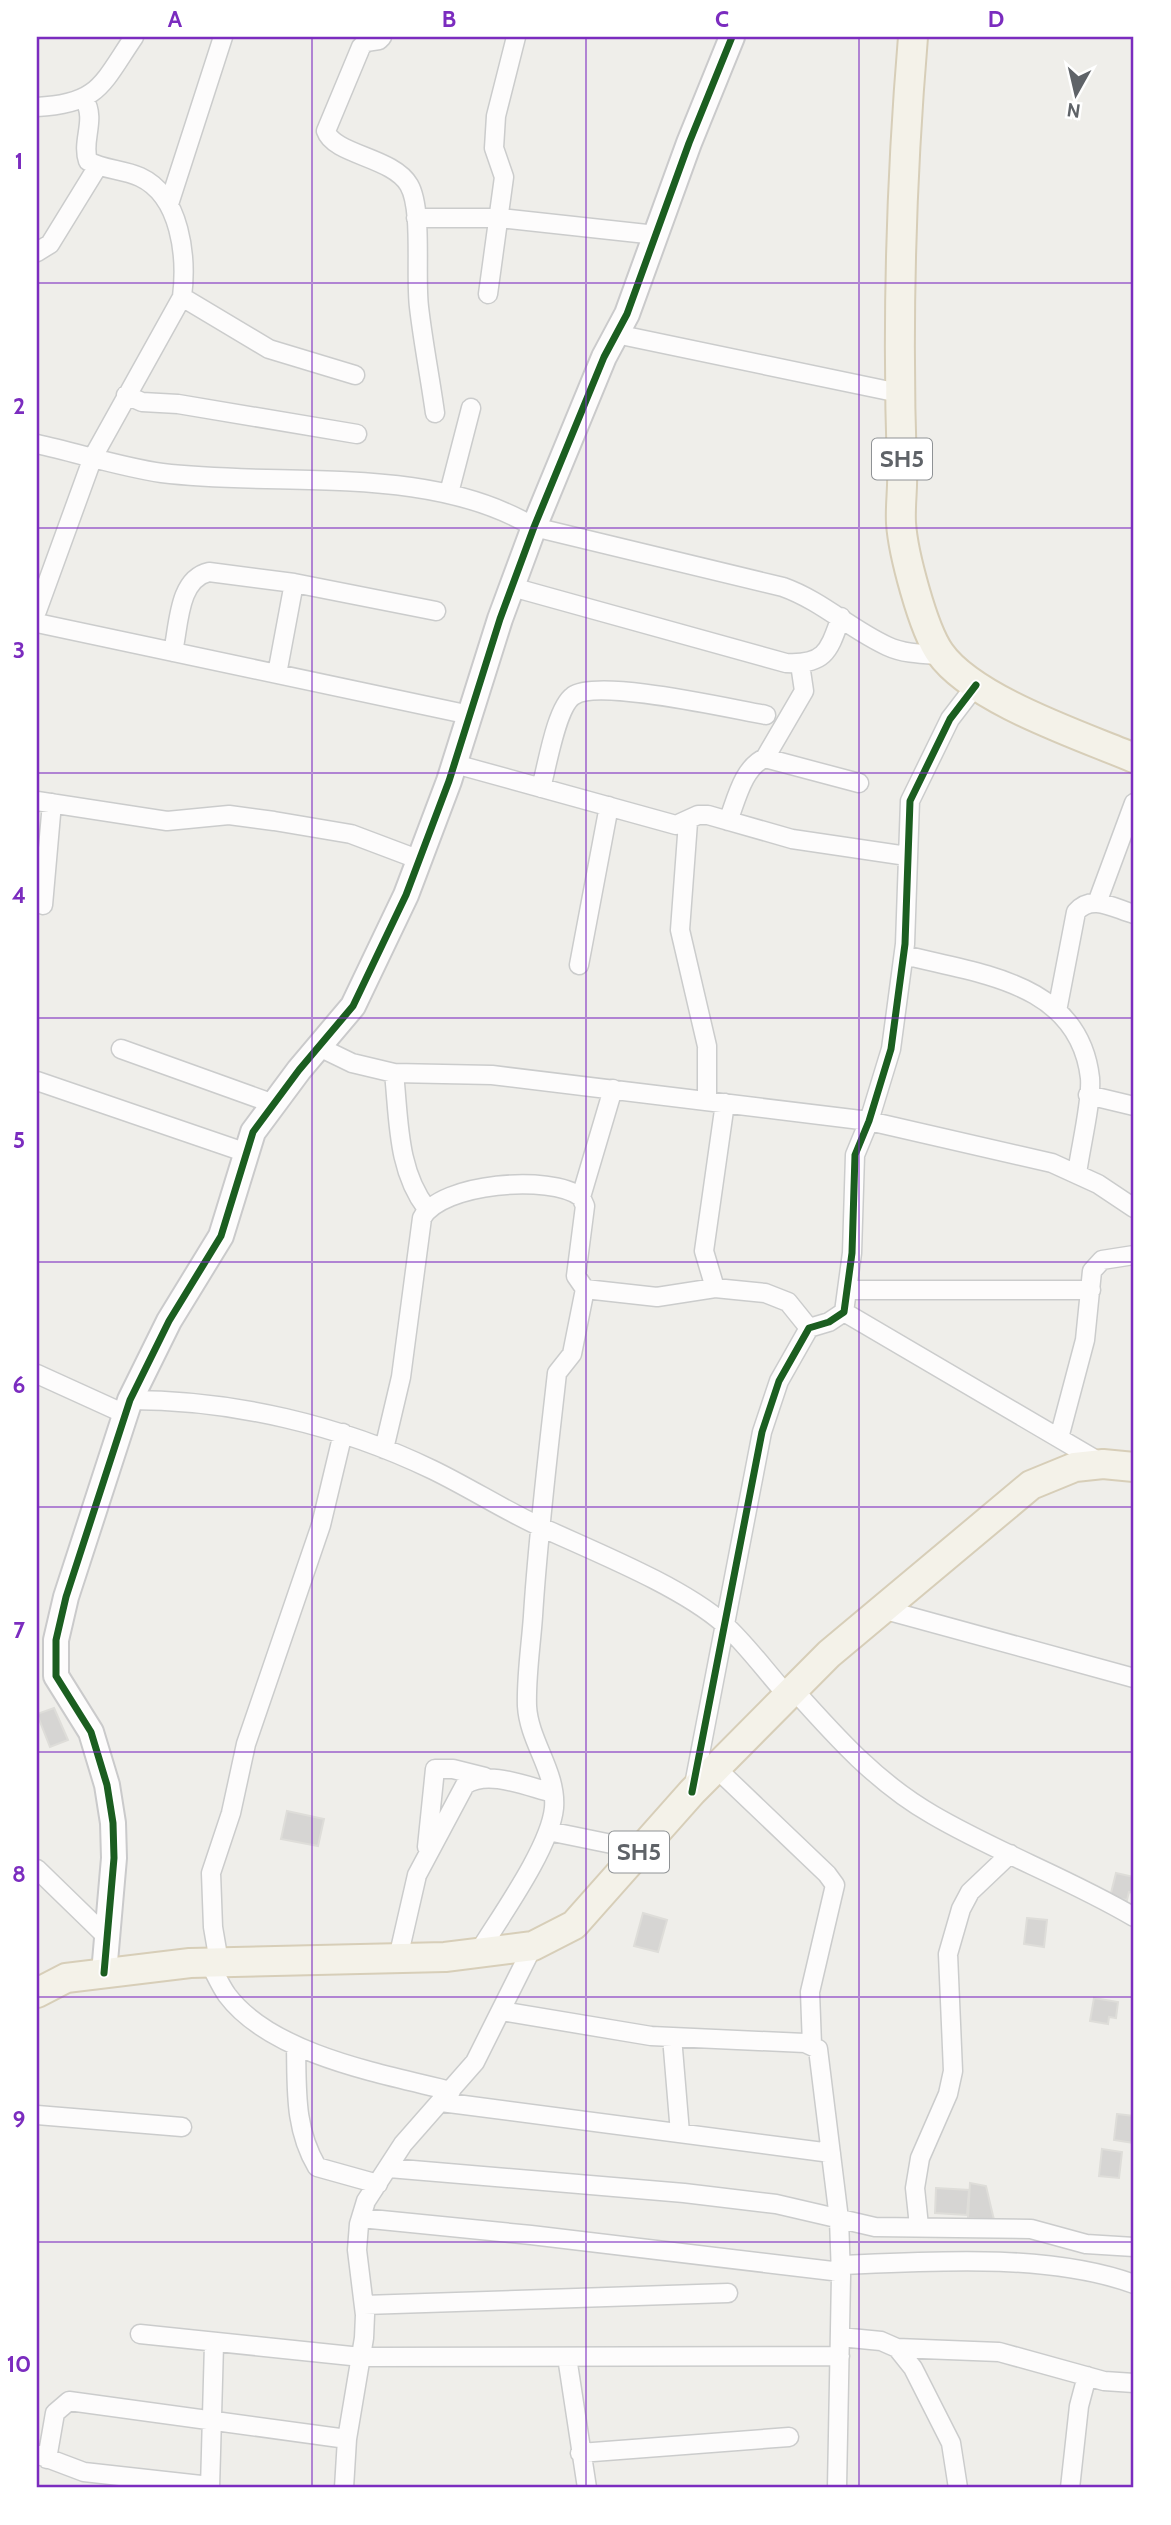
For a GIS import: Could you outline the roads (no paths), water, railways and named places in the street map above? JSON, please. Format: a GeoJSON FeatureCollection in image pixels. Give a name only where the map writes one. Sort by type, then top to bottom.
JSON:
{"type":"FeatureCollection","features":[{"type":"Feature","properties":{"kind":"main road","name":"SH5"},"geometry":{"type":"LineString","coordinates":[[913,37],[907,115],[899,393],[901,524],[910,570],[931,636],[941,655],[976,685],[1045,721],[1127,749]]}},
{"type":"Feature","properties":{"kind":"main road","name":"SH5"},"geometry":{"type":"LineString","coordinates":[[37,1993],[66,1978],[214,1962],[398,1958],[478,1953],[533,1946],[574,1926],[692,1793],[829,1654],[1031,1485],[1075,1467],[1103,1464],[1134,1467]]}},
{"type":"Feature","properties":{"kind":"street"},"geometry":{"type":"LineString","coordinates":[[37,107],[64,106],[84,99],[103,84],[134,37]]}},
{"type":"Feature","properties":{"kind":"street"},"geometry":{"type":"LineString","coordinates":[[169,204],[223,37]]}},
{"type":"Feature","properties":{"kind":"street"},"geometry":{"type":"LineString","coordinates":[[382,37],[379,40],[366,41],[360,47],[326,131],[334,142],[379,162],[404,178],[415,200],[419,305],[435,413]]}},
{"type":"Feature","properties":{"kind":"street"},"geometry":{"type":"LineString","coordinates":[[488,294],[504,177],[494,149],[496,116],[516,37]]}},
{"type":"Feature","properties":{"kind":"street"},"geometry":{"type":"LineString","coordinates":[[104,1973],[114,1858],[107,1784],[91,1732],[56,1676],[55,1640],[65,1597],[127,1407],[169,1321],[221,1236],[254,1132],[354,1006],[419,860],[455,764],[534,527],[616,334],[732,37]]}},
{"type":"Feature","properties":{"kind":"street"},"geometry":{"type":"LineString","coordinates":[[37,611],[93,457],[182,297],[184,281],[179,233],[169,204],[153,184],[137,176],[88,161],[86,154],[90,109],[84,99]]}},
{"type":"Feature","properties":{"kind":"street"},"geometry":{"type":"LineString","coordinates":[[37,252],[50,244],[98,166]]}},
{"type":"Feature","properties":{"kind":"street"},"geometry":{"type":"LineString","coordinates":[[416,218],[500,218],[656,235]]}},
{"type":"Feature","properties":{"kind":"street"},"geometry":{"type":"LineString","coordinates":[[182,297],[269,349],[355,375]]}},
{"type":"Feature","properties":{"kind":"street"},"geometry":{"type":"LineString","coordinates":[[616,334],[899,393]]}},
{"type":"Feature","properties":{"kind":"street"},"geometry":{"type":"LineString","coordinates":[[126,395],[142,402],[178,404],[357,434]]}},
{"type":"Feature","properties":{"kind":"street"},"geometry":{"type":"LineString","coordinates":[[449,493],[471,408]]}},
{"type":"Feature","properties":{"kind":"street"},"geometry":{"type":"LineString","coordinates":[[37,444],[161,473],[407,487],[449,493],[516,516],[534,527],[783,587],[806,595],[889,648],[941,655]]}},
{"type":"Feature","properties":{"kind":"street"},"geometry":{"type":"LineString","coordinates":[[173,652],[187,587],[198,574],[209,572],[294,583],[436,611]]}},
{"type":"Feature","properties":{"kind":"street"},"geometry":{"type":"LineString","coordinates":[[277,674],[294,583]]}},
{"type":"Feature","properties":{"kind":"street"},"geometry":{"type":"LineString","coordinates":[[512,587],[786,663],[813,662],[824,655],[841,617]]}},
{"type":"Feature","properties":{"kind":"street"},"geometry":{"type":"LineString","coordinates":[[37,623],[470,715]]}},
{"type":"Feature","properties":{"kind":"street"},"geometry":{"type":"LineString","coordinates":[[765,758],[804,691],[800,664]]}},
{"type":"Feature","properties":{"kind":"street"},"geometry":{"type":"LineString","coordinates":[[692,1793],[762,1432],[779,1381],[808,1328],[829,1322],[844,1312],[849,1290],[855,1155],[869,1121],[891,1049],[904,955],[909,893],[907,856],[910,801],[950,719],[976,685]]}},
{"type":"Feature","properties":{"kind":"street"},"geometry":{"type":"LineString","coordinates":[[541,788],[561,715],[573,696],[584,692],[618,690],[766,715]]}},
{"type":"Feature","properties":{"kind":"street"},"geometry":{"type":"LineString","coordinates":[[728,821],[747,773],[757,761],[765,758],[859,783]]}},
{"type":"Feature","properties":{"kind":"street"},"geometry":{"type":"LineString","coordinates":[[455,764],[676,825],[708,815],[792,839],[907,856]]}},
{"type":"Feature","properties":{"kind":"street"},"geometry":{"type":"LineString","coordinates":[[43,905],[44,802],[167,821],[229,815],[274,821],[351,834],[419,860]]}},
{"type":"Feature","properties":{"kind":"street"},"geometry":{"type":"LineString","coordinates":[[1097,903],[1134,803]]}},
{"type":"Feature","properties":{"kind":"street"},"geometry":{"type":"LineString","coordinates":[[579,965],[609,806]]}},
{"type":"Feature","properties":{"kind":"street"},"geometry":{"type":"LineString","coordinates":[[688,822],[680,930],[707,1046],[716,1102],[705,1251],[715,1288]]}},
{"type":"Feature","properties":{"kind":"street"},"geometry":{"type":"LineString","coordinates":[[1058,1010],[1072,919],[1081,906],[1097,903],[1134,914]]}},
{"type":"Feature","properties":{"kind":"street"},"geometry":{"type":"LineString","coordinates":[[904,955],[996,979],[1038,994],[1067,1019],[1084,1051],[1090,1081],[1076,1174]]}},
{"type":"Feature","properties":{"kind":"street"},"geometry":{"type":"LineString","coordinates":[[319,1047],[352,1063],[394,1073],[492,1075],[869,1121],[1052,1163],[1134,1208]]}},
{"type":"Feature","properties":{"kind":"street"},"geometry":{"type":"LineString","coordinates":[[121,1049],[274,1104]]}},
{"type":"Feature","properties":{"kind":"street"},"geometry":{"type":"LineString","coordinates":[[394,1073],[406,1171],[416,1195],[427,1209]]}},
{"type":"Feature","properties":{"kind":"street"},"geometry":{"type":"LineString","coordinates":[[37,1081],[247,1153]]}},
{"type":"Feature","properties":{"kind":"street"},"geometry":{"type":"LineString","coordinates":[[478,1953],[548,1831],[554,1808],[552,1783],[532,1736],[527,1706],[539,1526],[558,1373],[572,1354],[585,1289],[576,1276],[585,1206],[581,1197],[613,1089]]}},
{"type":"Feature","properties":{"kind":"street"},"geometry":{"type":"LineString","coordinates":[[1088,1095],[1134,1106]]}},
{"type":"Feature","properties":{"kind":"street"},"geometry":{"type":"LineString","coordinates":[[384,1449],[401,1377],[421,1226],[427,1209],[440,1202],[509,1182],[534,1184],[581,1197]]}},
{"type":"Feature","properties":{"kind":"street"},"geometry":{"type":"LineString","coordinates":[[1059,1438],[1085,1340],[1092,1271],[1102,1260],[1134,1255]]}},
{"type":"Feature","properties":{"kind":"street"},"geometry":{"type":"LineString","coordinates":[[585,1289],[623,1295],[671,1297],[715,1288],[777,1296],[798,1311],[808,1328]]}},
{"type":"Feature","properties":{"kind":"street"},"geometry":{"type":"LineString","coordinates":[[849,1290],[1091,1290]]}},
{"type":"Feature","properties":{"kind":"street"},"geometry":{"type":"LineString","coordinates":[[844,1312],[1103,1464]]}},
{"type":"Feature","properties":{"kind":"street"},"geometry":{"type":"LineString","coordinates":[[37,1374],[127,1407],[205,1405],[343,1433],[433,1471],[539,1526],[619,1563],[724,1624],[846,1749],[887,1784],[932,1815],[1134,1917]]}},
{"type":"Feature","properties":{"kind":"street"},"geometry":{"type":"LineString","coordinates":[[343,1433],[321,1525],[246,1744],[231,1813],[211,1872],[214,1962],[228,1996],[260,2024],[296,2046],[340,2064],[446,2097],[831,2153]]}},
{"type":"Feature","properties":{"kind":"street"},"geometry":{"type":"LineString","coordinates":[[883,1609],[1134,1678]]}},
{"type":"Feature","properties":{"kind":"street"},"geometry":{"type":"LineString","coordinates":[[716,1768],[827,1874],[835,1885],[810,1992],[812,2045],[821,2056],[839,2219],[841,2269],[837,2488]]}},
{"type":"Feature","properties":{"kind":"street"},"geometry":{"type":"LineString","coordinates":[[425,1858],[435,1769],[453,1769],[553,1793]]}},
{"type":"Feature","properties":{"kind":"street"},"geometry":{"type":"LineString","coordinates":[[398,1958],[411,1892],[425,1858],[466,1784],[474,1778],[487,1778]]}},
{"type":"Feature","properties":{"kind":"street"},"geometry":{"type":"LineString","coordinates":[[548,1831],[641,1850]]}},
{"type":"Feature","properties":{"kind":"street"},"geometry":{"type":"LineString","coordinates":[[919,2226],[915,2188],[920,2158],[948,2094],[953,2071],[947,1954],[961,1909],[970,1892],[1010,1854]]}},
{"type":"Feature","properties":{"kind":"street"},"geometry":{"type":"LineString","coordinates":[[37,1869],[108,1939]]}},
{"type":"Feature","properties":{"kind":"street"},"geometry":{"type":"LineString","coordinates":[[344,2488],[347,2439],[361,2357],[364,2305],[357,2250],[366,2202],[403,2144],[475,2062],[533,1946]]}},
{"type":"Feature","properties":{"kind":"street"},"geometry":{"type":"LineString","coordinates":[[501,2011],[607,2030],[672,2037],[812,2045]]}},
{"type":"Feature","properties":{"kind":"street"},"geometry":{"type":"LineString","coordinates":[[672,2037],[680,2133]]}},
{"type":"Feature","properties":{"kind":"street"},"geometry":{"type":"LineString","coordinates":[[296,2046],[298,2122],[304,2146],[317,2167],[378,2184]]}},
{"type":"Feature","properties":{"kind":"street"},"geometry":{"type":"LineString","coordinates":[[37,2115],[182,2127]]}},
{"type":"Feature","properties":{"kind":"street"},"geometry":{"type":"LineString","coordinates":[[389,2168],[684,2193],[776,2204],[875,2227],[1031,2229],[1086,2244],[1134,2247]]}},
{"type":"Feature","properties":{"kind":"street"},"geometry":{"type":"LineString","coordinates":[[361,2218],[841,2269],[923,2261],[1008,2263],[1112,2276],[1134,2284]]}},
{"type":"Feature","properties":{"kind":"street"},"geometry":{"type":"LineString","coordinates":[[364,2305],[728,2293]]}},
{"type":"Feature","properties":{"kind":"street"},"geometry":{"type":"LineString","coordinates":[[140,2334],[214,2344],[361,2357],[840,2356]]}},
{"type":"Feature","properties":{"kind":"street"},"geometry":{"type":"LineString","coordinates":[[840,2337],[881,2341],[897,2348],[999,2352],[1087,2376],[1134,2383]]}},
{"type":"Feature","properties":{"kind":"street"},"geometry":{"type":"LineString","coordinates":[[214,2344],[212,2419],[210,2487],[94,2481],[42,2457],[55,2413],[60,2405],[69,2401],[212,2419],[347,2439]]}},
{"type":"Feature","properties":{"kind":"street"},"geometry":{"type":"LineString","coordinates":[[897,2348],[913,2368],[923,2392],[939,2415],[951,2443],[958,2488]]}},
{"type":"Feature","properties":{"kind":"street"},"geometry":{"type":"LineString","coordinates":[[567,2357],[587,2488]]}},
{"type":"Feature","properties":{"kind":"street"},"geometry":{"type":"LineString","coordinates":[[1070,2488],[1079,2406],[1087,2376]]}},
{"type":"Feature","properties":{"kind":"street"},"geometry":{"type":"LineString","coordinates":[[580,2453],[789,2437]]}}]}
